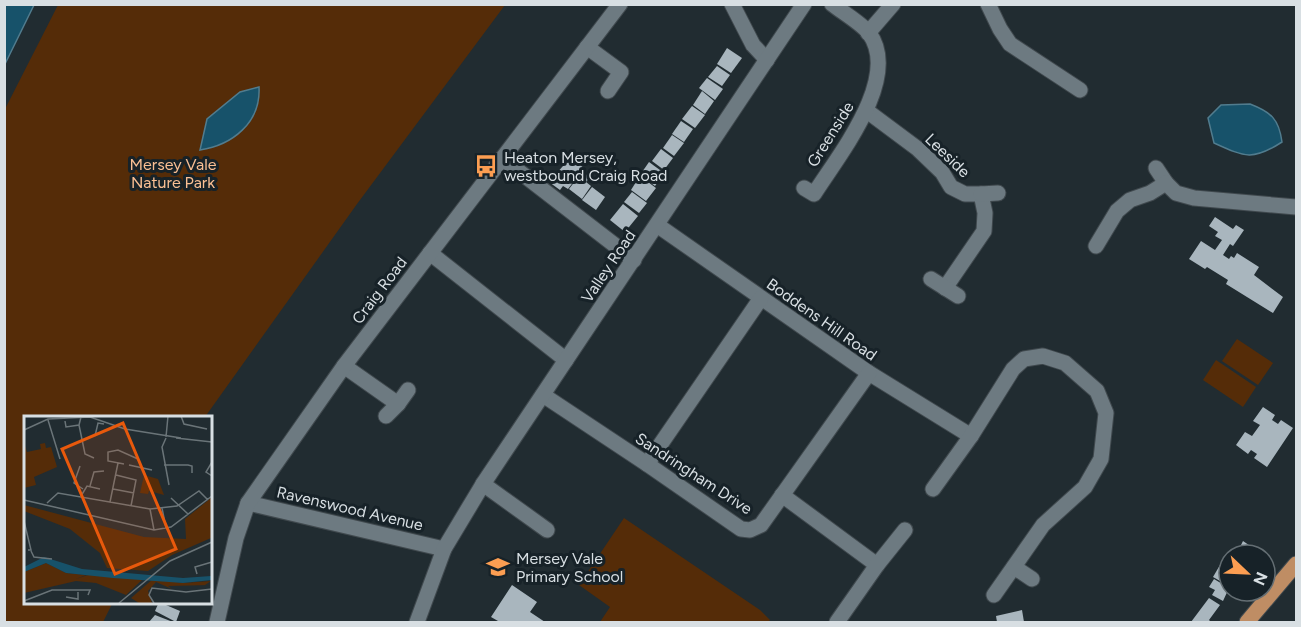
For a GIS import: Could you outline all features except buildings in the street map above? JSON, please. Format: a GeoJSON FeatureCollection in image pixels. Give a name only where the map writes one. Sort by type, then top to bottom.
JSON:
{"type":"FeatureCollection","features":[{"type":"Feature","properties":{"kind":"main road"},"geometry":{"type":"LineString","coordinates":[[1247,622],[1296,564]]}},
{"type":"Feature","properties":{"kind":"street","name":"Craig Road"},"geometry":{"type":"LineString","coordinates":[[222,622],[236,538],[248,503],[344,366],[620,4]]}},
{"type":"Feature","properties":{"kind":"street"},"geometry":{"type":"LineString","coordinates":[[732,4],[753,45],[767,60]]}},
{"type":"Feature","properties":{"kind":"street","name":"Valley Road"},"geometry":{"type":"LineString","coordinates":[[417,622],[444,549],[483,484],[804,4]]}},
{"type":"Feature","properties":{"kind":"street"},"geometry":{"type":"LineString","coordinates":[[832,4],[868,33],[893,4]]}},
{"type":"Feature","properties":{"kind":"street"},"geometry":{"type":"LineString","coordinates":[[988,4],[1010,44],[1080,90]]}},
{"type":"Feature","properties":{"kind":"street","name":"Greenside"},"geometry":{"type":"LineString","coordinates":[[809,191],[867,111],[877,84],[877,52],[868,33]]}},
{"type":"Feature","properties":{"kind":"street"},"geometry":{"type":"LineString","coordinates":[[587,47],[621,72],[608,91]]}},
{"type":"Feature","properties":{"kind":"street","name":"Leeside"},"geometry":{"type":"LineString","coordinates":[[867,111],[918,148],[942,172],[951,187],[965,194],[981,194],[985,213],[984,231],[951,292],[931,279]]}},
{"type":"Feature","properties":{"kind":"street"},"geometry":{"type":"LineString","coordinates":[[503,159],[634,260]]}},
{"type":"Feature","properties":{"kind":"street"},"geometry":{"type":"LineString","coordinates":[[1156,168],[1176,193],[1194,198],[1296,207]]}},
{"type":"Feature","properties":{"kind":"street"},"geometry":{"type":"LineString","coordinates":[[1096,246],[1117,211],[1130,200],[1150,193],[1166,183]]}},
{"type":"Feature","properties":{"kind":"street"},"geometry":{"type":"LineString","coordinates":[[981,194],[998,193]]}},
{"type":"Feature","properties":{"kind":"street","name":"Boddens Hill Road"},"geometry":{"type":"LineString","coordinates":[[657,225],[869,373],[971,436]]}},
{"type":"Feature","properties":{"kind":"street"},"geometry":{"type":"LineString","coordinates":[[430,253],[566,360]]}},
{"type":"Feature","properties":{"kind":"street"},"geometry":{"type":"LineString","coordinates":[[647,464],[761,298]]}},
{"type":"Feature","properties":{"kind":"street"},"geometry":{"type":"LineString","coordinates":[[933,488],[971,436],[1013,369],[1024,359],[1043,356],[1065,363],[1097,391],[1106,413],[1101,459],[1085,487],[1043,525],[994,595]]}},
{"type":"Feature","properties":{"kind":"street"},"geometry":{"type":"LineString","coordinates":[[344,366],[398,404]]}},
{"type":"Feature","properties":{"kind":"street","name":"Sandringham Drive"},"geometry":{"type":"LineString","coordinates":[[543,395],[741,529],[750,530],[761,525],[869,373]]}},
{"type":"Feature","properties":{"kind":"street"},"geometry":{"type":"LineString","coordinates":[[386,416],[408,390]]}},
{"type":"Feature","properties":{"kind":"street"},"geometry":{"type":"LineString","coordinates":[[483,484],[548,530]]}},
{"type":"Feature","properties":{"kind":"street"},"geometry":{"type":"LineString","coordinates":[[782,495],[877,565]]}},
{"type":"Feature","properties":{"kind":"street","name":"Ravenswood Avenue"},"geometry":{"type":"LineString","coordinates":[[248,503],[444,549]]}},
{"type":"Feature","properties":{"kind":"street"},"geometry":{"type":"LineString","coordinates":[[837,622],[877,565],[905,531]]}},
{"type":"Feature","properties":{"kind":"street"},"geometry":{"type":"LineString","coordinates":[[1014,567],[1032,579]]}},
{"type":"Feature","properties":{"kind":"green space","name":"Mersey Vale Nature Park"},"geometry":{"type":"Polygon","coordinates":[[[58,5],[505,5],[357,204],[206,416],[24,416],[24,603],[112,603],[103,622],[5,622],[4,111],[58,5]]]}},
{"type":"Feature","properties":{"kind":"green space"},"geometry":{"type":"Polygon","coordinates":[[[1237,339],[1273,363],[1258,385],[1222,361],[1237,339]]]}},
{"type":"Feature","properties":{"kind":"green space"},"geometry":{"type":"Polygon","coordinates":[[[1216,360],[1256,387],[1243,407],[1203,380],[1216,360]]]}},
{"type":"Feature","properties":{"kind":"green space"},"geometry":{"type":"Polygon","coordinates":[[[624,518],[760,610],[770,620],[768,622],[600,622],[610,607],[579,585],[624,518]]]}},
{"type":"Feature","properties":{"kind":"water"},"geometry":{"type":"Polygon","coordinates":[[[4,5],[34,5],[5,64],[4,5]]]}},
{"type":"Feature","properties":{"kind":"water"},"geometry":{"type":"Polygon","coordinates":[[[259,87],[255,111],[242,130],[223,143],[200,150],[207,119],[240,92],[259,87]]]}},
{"type":"Feature","properties":{"kind":"water"},"geometry":{"type":"Polygon","coordinates":[[[1250,104],[1273,117],[1279,127],[1282,142],[1264,152],[1249,155],[1214,143],[1208,118],[1221,105],[1250,104]]]}},
{"type":"Feature","properties":{"kind":"place","name":"Heaton Mersey, westbound Craig Road"},"geometry":{"type":"Point","coordinates":[486,166]}},
{"type":"Feature","properties":{"kind":"place","name":"Mersey Vale Primary School"},"geometry":{"type":"Point","coordinates":[498,567]}}]}
